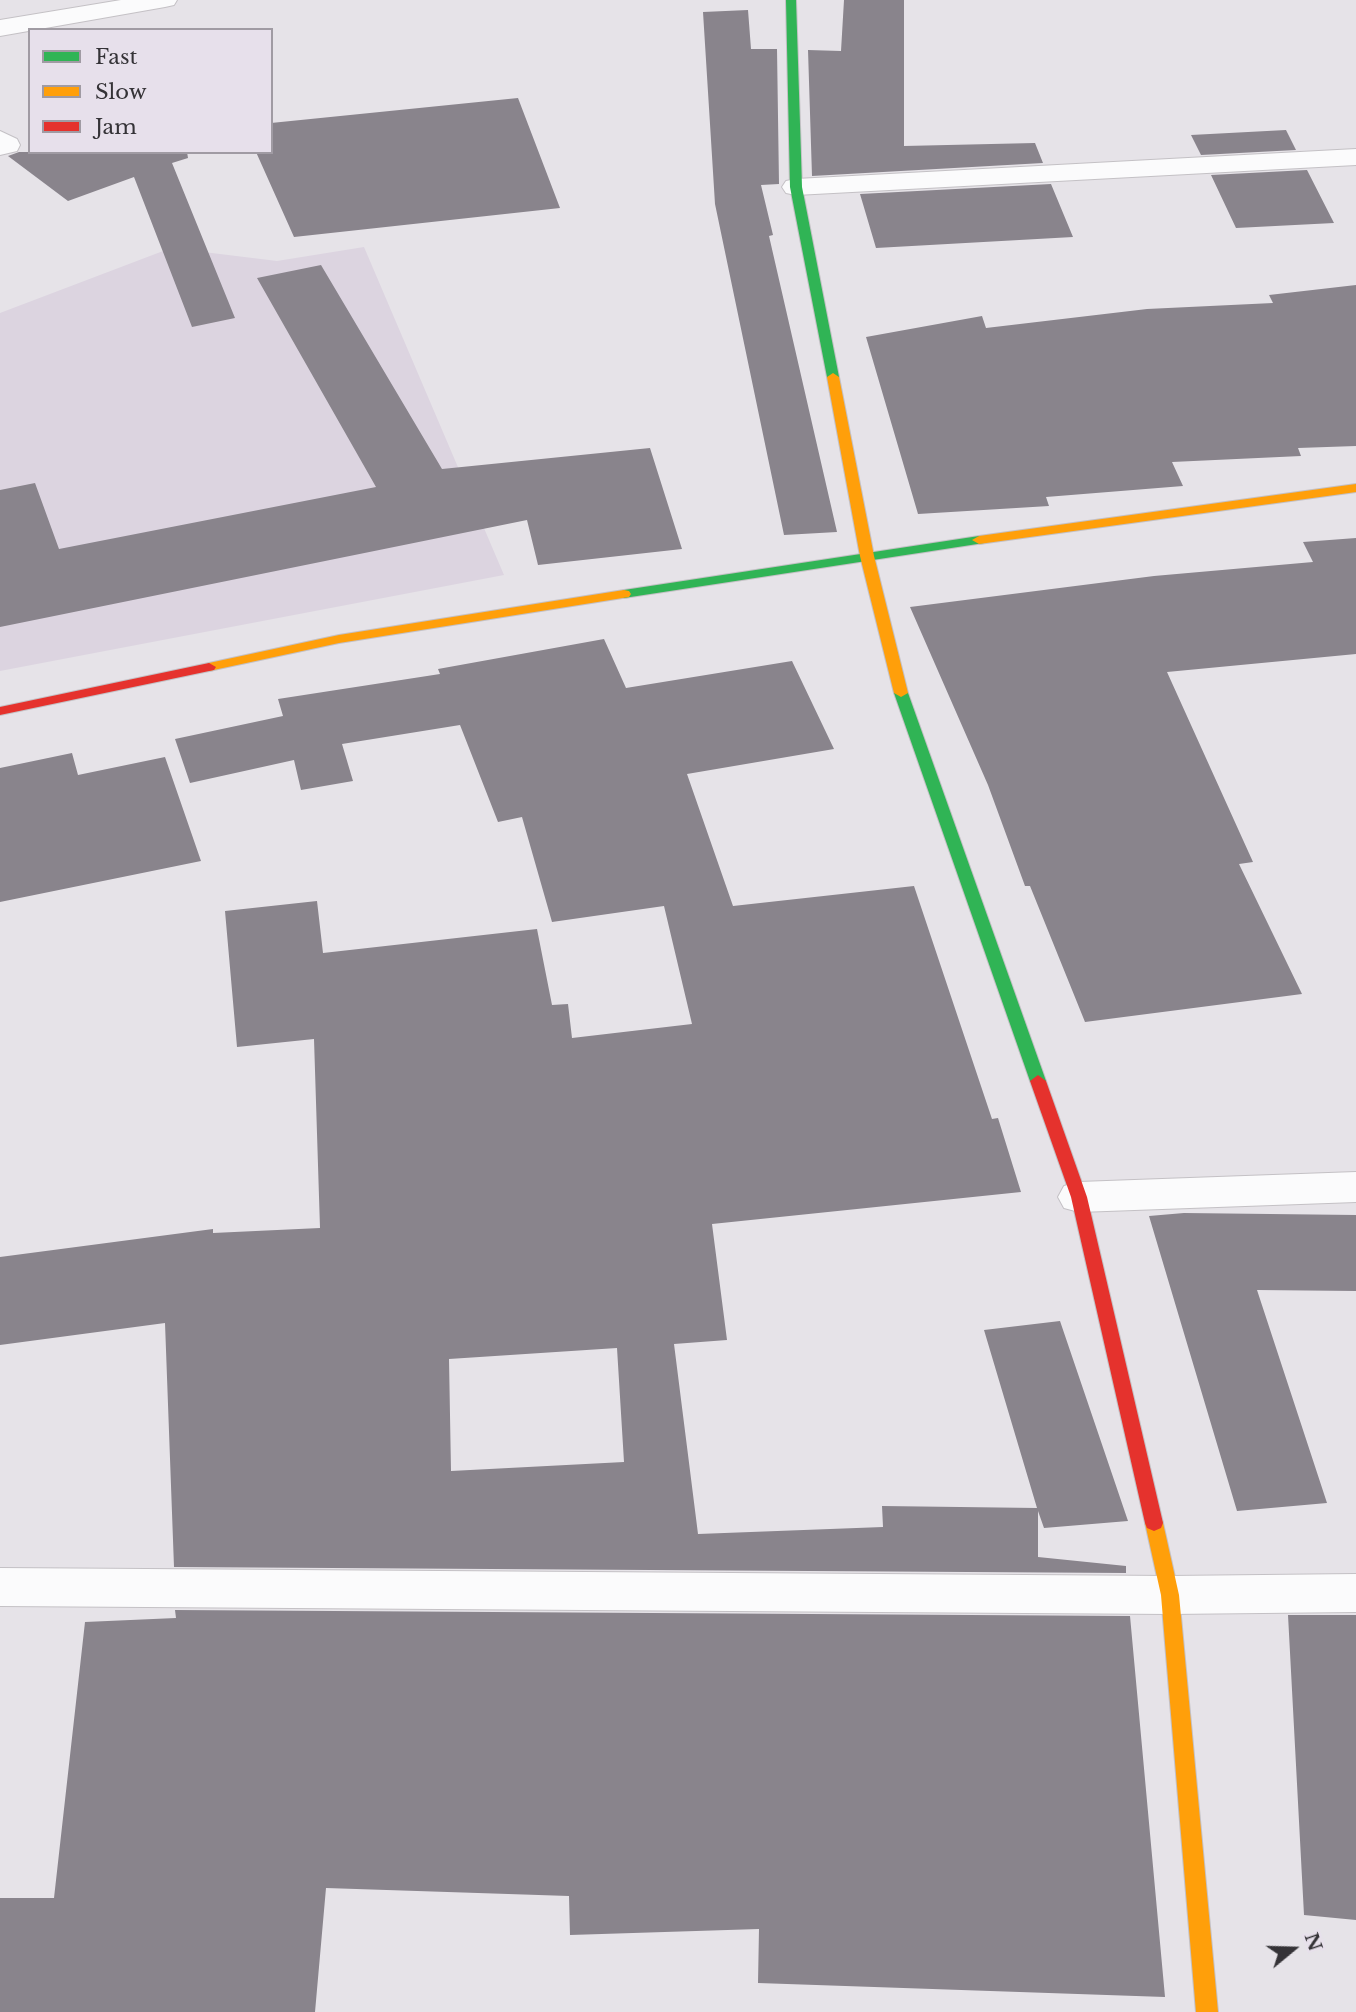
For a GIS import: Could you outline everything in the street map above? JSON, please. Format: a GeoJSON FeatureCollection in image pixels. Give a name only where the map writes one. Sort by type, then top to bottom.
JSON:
{"type":"FeatureCollection","features":[{"type":"Feature","properties":{"kind":"street"},"geometry":{"type":"LineString","coordinates":[[0,28],[165,0]]}},
{"type":"Feature","properties":{"kind":"street"},"geometry":{"type":"LineString","coordinates":[[791,0],[796,187],[867,556],[900,691],[1079,1197],[1170,1595],[1207,2012]]}},
{"type":"Feature","properties":{"kind":"street"},"geometry":{"type":"LineString","coordinates":[[0,139],[7,145],[0,147]]}},
{"type":"Feature","properties":{"kind":"street"},"geometry":{"type":"LineString","coordinates":[[796,187],[1356,158]]}},
{"type":"Feature","properties":{"kind":"street"},"geometry":{"type":"LineString","coordinates":[[0,711],[339,639],[867,556],[1356,488]]}},
{"type":"Feature","properties":{"kind":"street"},"geometry":{"type":"LineString","coordinates":[[1079,1197],[1356,1187]]}},
{"type":"Feature","properties":{"kind":"street"},"geometry":{"type":"LineString","coordinates":[[0,1587],[1170,1595],[1356,1593]]}},
{"type":"Feature","properties":{"kind":"shaded area"},"geometry":{"type":"Polygon","coordinates":[[[364,247],[504,575],[0,671],[0,313],[171,248],[277,261],[364,247]]]}},
{"type":"Feature","properties":{"kind":"building"},"geometry":{"type":"Polygon","coordinates":[[[844,0],[904,0],[904,146],[1035,143],[1043,163],[812,176],[808,50],[841,51],[844,0]]]}},
{"type":"Feature","properties":{"kind":"building"},"geometry":{"type":"Polygon","coordinates":[[[748,10],[751,49],[777,49],[779,184],[761,185],[773,235],[769,236],[837,532],[784,535],[715,204],[703,12],[748,10]]]}},
{"type":"Feature","properties":{"kind":"building"},"geometry":{"type":"Polygon","coordinates":[[[518,98],[560,208],[294,237],[257,154],[273,154],[273,123],[518,98]]]}},
{"type":"Feature","properties":{"kind":"building"},"geometry":{"type":"Polygon","coordinates":[[[1286,130],[1296,150],[1201,155],[1191,135],[1286,130]]]}},
{"type":"Feature","properties":{"kind":"building"},"geometry":{"type":"Polygon","coordinates":[[[19,152],[187,154],[188,158],[172,163],[235,318],[192,327],[134,177],[68,201],[8,156],[19,152]]]}},
{"type":"Feature","properties":{"kind":"building"},"geometry":{"type":"Polygon","coordinates":[[[1307,170],[1334,223],[1236,228],[1211,175],[1307,170]]]}},
{"type":"Feature","properties":{"kind":"building"},"geometry":{"type":"Polygon","coordinates":[[[1051,184],[1073,237],[876,248],[860,194],[1051,184]]]}},
{"type":"Feature","properties":{"kind":"building"},"geometry":{"type":"Polygon","coordinates":[[[321,265],[442,469],[650,448],[682,549],[538,565],[527,520],[0,627],[0,490],[35,483],[59,549],[376,487],[257,278],[321,265]]]}},
{"type":"Feature","properties":{"kind":"building"},"geometry":{"type":"Polygon","coordinates":[[[1356,285],[1356,446],[1298,448],[1301,456],[1172,462],[1183,486],[1046,497],[1049,506],[918,514],[866,337],[982,316],[986,328],[1147,309],[1273,303],[1269,295],[1356,285]]]}},
{"type":"Feature","properties":{"kind":"building"},"geometry":{"type":"Polygon","coordinates":[[[1356,538],[1356,654],[1167,672],[1253,862],[1239,864],[1302,994],[1085,1022],[1030,886],[1025,886],[988,785],[910,607],[1154,576],[1313,562],[1303,542],[1356,538]]]}},
{"type":"Feature","properties":{"kind":"building"},"geometry":{"type":"Polygon","coordinates":[[[604,639],[626,688],[792,661],[834,749],[687,774],[733,906],[914,886],[992,1119],[998,1118],[1021,1192],[712,1224],[727,1340],[674,1344],[698,1534],[883,1527],[882,1506],[1037,1508],[984,1330],[1060,1321],[1128,1521],[1044,1528],[1038,1511],[1038,1557],[1126,1566],[1126,1573],[174,1567],[165,1323],[0,1345],[0,1257],[213,1229],[213,1233],[320,1228],[314,1039],[237,1047],[225,911],[317,901],[323,953],[537,929],[552,1005],[568,1004],[572,1038],[692,1024],[664,906],[552,922],[522,817],[498,822],[460,725],[342,744],[353,781],[301,790],[294,760],[190,783],[175,739],[283,716],[278,699],[440,674],[438,669],[604,639]],[[617,1348],[449,1359],[451,1471],[624,1462],[617,1348]]]}},
{"type":"Feature","properties":{"kind":"building"},"geometry":{"type":"Polygon","coordinates":[[[72,753],[78,775],[165,757],[201,861],[0,902],[0,768],[72,753]]]}},
{"type":"Feature","properties":{"kind":"building"},"geometry":{"type":"Polygon","coordinates":[[[1184,1213],[1356,1215],[1356,1291],[1257,1290],[1327,1503],[1237,1511],[1149,1216],[1184,1213]]]}},
{"type":"Feature","properties":{"kind":"building"},"geometry":{"type":"Polygon","coordinates":[[[175,1610],[1130,1616],[1165,1997],[758,1983],[759,1929],[570,1935],[569,1896],[326,1888],[315,2012],[0,2012],[0,1898],[54,1898],[85,1622],[176,1618],[175,1610]]]}},
{"type":"Feature","properties":{"kind":"building"},"geometry":{"type":"Polygon","coordinates":[[[1288,1615],[1356,1615],[1356,1920],[1304,1915],[1288,1615]]]}},
{"type":"Feature","properties":{"kind":"traffic: fast"},"geometry":{"type":"LineString","coordinates":[[791,0],[796,187],[833,377]]}},
{"type":"Feature","properties":{"kind":"traffic: fast"},"geometry":{"type":"LineString","coordinates":[[624,594],[979,540]]}},
{"type":"Feature","properties":{"kind":"traffic: fast"},"geometry":{"type":"LineString","coordinates":[[901,693],[1038,1081]]}},
{"type":"Feature","properties":{"kind":"traffic: slow"},"geometry":{"type":"LineString","coordinates":[[833,377],[867,556],[901,693]]}},
{"type":"Feature","properties":{"kind":"traffic: slow"},"geometry":{"type":"LineString","coordinates":[[979,540],[1356,488]]}},
{"type":"Feature","properties":{"kind":"traffic: slow"},"geometry":{"type":"LineString","coordinates":[[209,667],[339,639],[624,594]]}},
{"type":"Feature","properties":{"kind":"traffic: slow"},"geometry":{"type":"LineString","coordinates":[[1154,1523],[1170,1595],[1207,2012]]}},
{"type":"Feature","properties":{"kind":"traffic: jam"},"geometry":{"type":"LineString","coordinates":[[0,711],[209,667]]}},
{"type":"Feature","properties":{"kind":"traffic: jam"},"geometry":{"type":"LineString","coordinates":[[1038,1081],[1079,1197],[1154,1523]]}}]}
